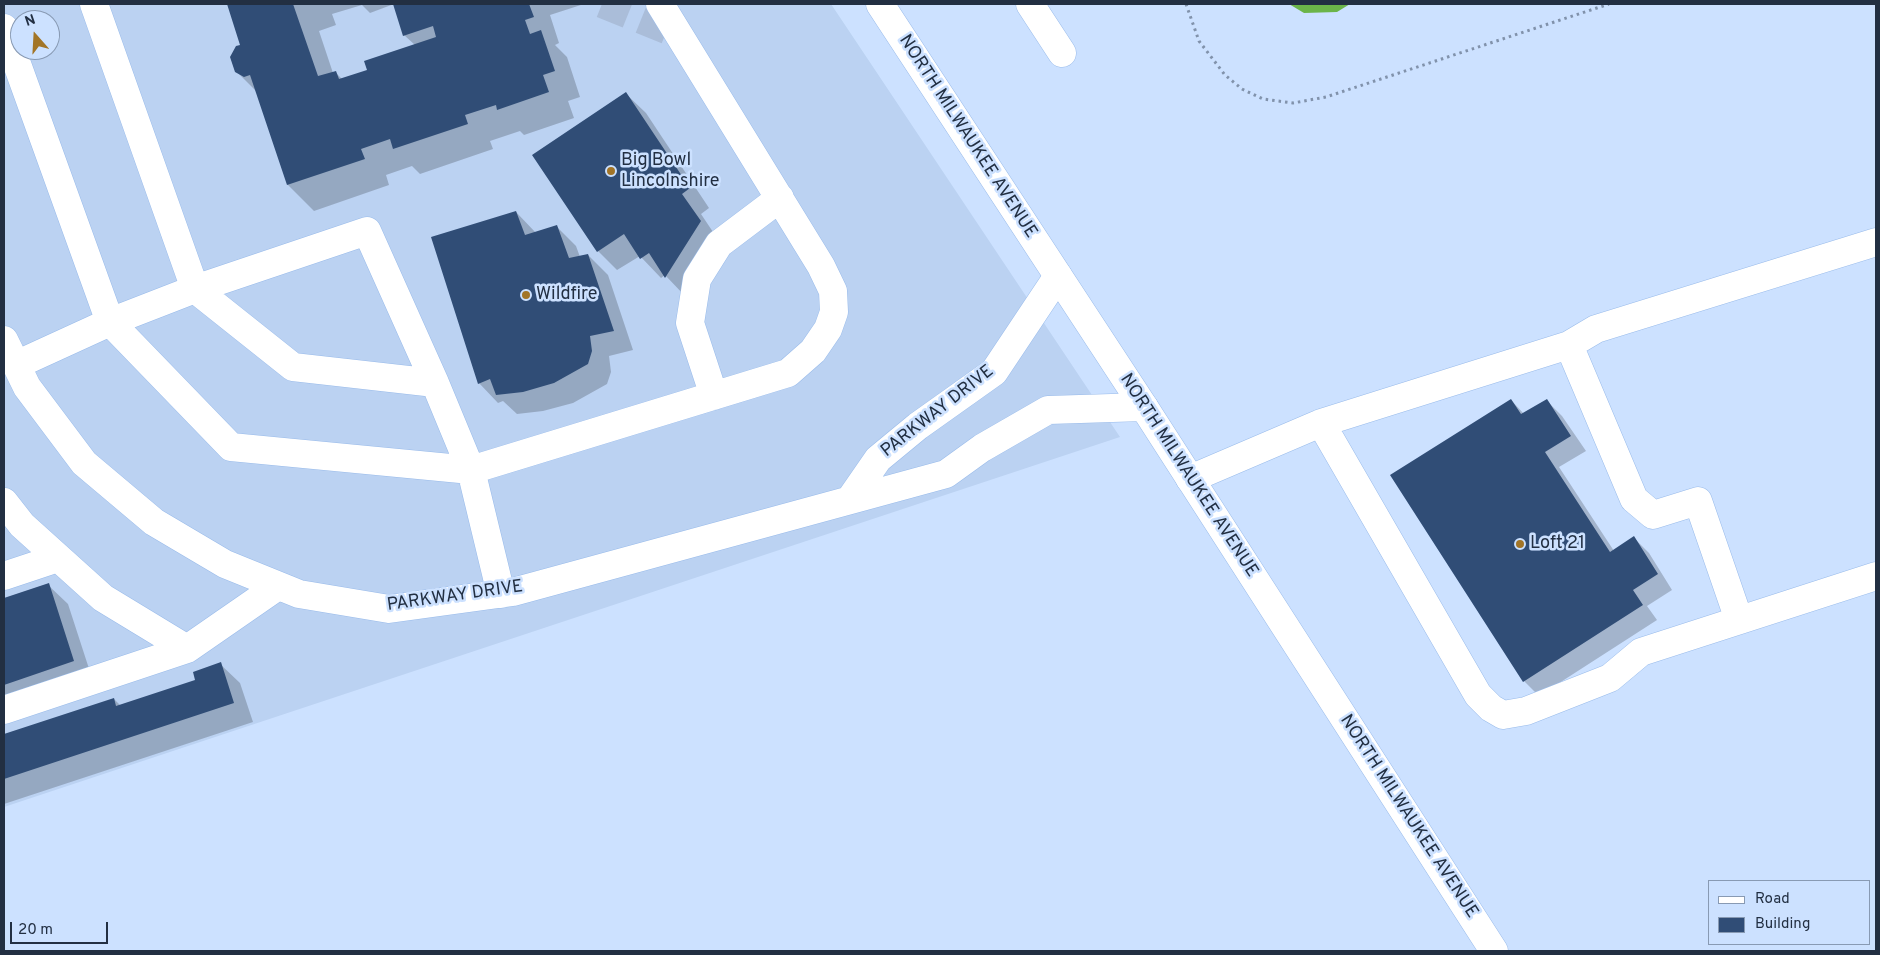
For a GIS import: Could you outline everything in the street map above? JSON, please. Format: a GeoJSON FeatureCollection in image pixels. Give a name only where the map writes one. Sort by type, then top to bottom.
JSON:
{"type":"FeatureCollection","features":[{"type":"Feature","properties":{"kind":"street"},"geometry":{"type":"LineString","coordinates":[[94,4],[195,290],[293,367],[435,383]]}},
{"type":"Feature","properties":{"kind":"street"},"geometry":{"type":"LineString","coordinates":[[4,28],[110,322],[231,447],[471,470],[788,373],[813,351],[828,329],[834,312],[833,291],[821,266],[660,4]]}},
{"type":"Feature","properties":{"kind":"street","name":"NORTH MILWAUKEE AVENUE"},"geometry":{"type":"LineString","coordinates":[[880,4],[1144,408],[1494,951]]}},
{"type":"Feature","properties":{"kind":"street"},"geometry":{"type":"LineString","coordinates":[[1030,4],[1062,53]]}},
{"type":"Feature","properties":{"kind":"street"},"geometry":{"type":"LineString","coordinates":[[714,396],[690,323],[697,279],[719,244],[780,198]]}},
{"type":"Feature","properties":{"kind":"street"},"geometry":{"type":"LineString","coordinates":[[16,365],[110,322],[195,290],[366,231],[435,383],[471,470],[501,594]]}},
{"type":"Feature","properties":{"kind":"street"},"geometry":{"type":"LineString","coordinates":[[1190,479],[1321,423],[1569,345],[1596,329],[1876,242]]}},
{"type":"Feature","properties":{"kind":"street","name":"PARKWAY DRIVE"},"geometry":{"type":"LineString","coordinates":[[851,498],[878,459],[918,426],[994,372],[1058,276]]}},
{"type":"Feature","properties":{"kind":"street","name":"PARKWAY DRIVE"},"geometry":{"type":"LineString","coordinates":[[4,340],[27,387],[84,463],[154,522],[225,564],[298,594],[389,609],[501,594],[851,498],[946,474],[982,448],[1048,410],[1144,408]]}},
{"type":"Feature","properties":{"kind":"street"},"geometry":{"type":"LineString","coordinates":[[1569,345],[1634,499],[1653,515],[1698,501],[1739,620]]}},
{"type":"Feature","properties":{"kind":"street"},"geometry":{"type":"LineString","coordinates":[[1321,423],[1478,695],[1491,708],[1503,715],[1526,711],[1610,678],[1641,652],[1876,576]]}},
{"type":"Feature","properties":{"kind":"street"},"geometry":{"type":"LineString","coordinates":[[4,502],[22,526],[103,598],[187,649]]}},
{"type":"Feature","properties":{"kind":"street"},"geometry":{"type":"LineString","coordinates":[[4,576],[58,558]]}},
{"type":"Feature","properties":{"kind":"street"},"geometry":{"type":"LineString","coordinates":[[4,710],[187,649],[278,586]]}},
{"type":"Feature","properties":{"kind":"path"},"geometry":{"type":"LineString","coordinates":[[1186,4],[1199,41],[1225,74],[1242,89],[1262,99],[1293,103],[1326,98],[1610,4]]}},
{"type":"Feature","properties":{"kind":"shaded area"},"geometry":{"type":"Polygon","coordinates":[[[4,4],[831,4],[1120,437],[4,807],[4,4]]]}},
{"type":"Feature","properties":{"kind":"shaded area"},"geometry":{"type":"Polygon","coordinates":[[[1289,4],[1350,4],[1337,12],[1304,13],[1289,4]]]}},
{"type":"Feature","properties":{"kind":"building"},"geometry":{"type":"Polygon","coordinates":[[[227,4],[293,4],[318,76],[336,71],[339,79],[367,70],[364,61],[436,37],[433,26],[403,36],[393,4],[529,4],[534,17],[525,20],[530,34],[541,30],[555,71],[543,75],[549,92],[497,110],[496,105],[465,115],[468,124],[393,149],[390,139],[361,149],[365,159],[287,185],[250,75],[244,77],[235,72],[230,57],[236,46],[240,45],[227,4]]]}},
{"type":"Feature","properties":{"kind":"building","name":"Big Bowl Lincolnshire"},"geometry":{"type":"Polygon","coordinates":[[[626,92],[690,188],[682,194],[701,221],[665,278],[649,253],[640,259],[624,234],[597,252],[532,155],[626,92]]]}},
{"type":"Feature","properties":{"kind":"building","name":"Wildfire"},"geometry":{"type":"Polygon","coordinates":[[[516,211],[525,235],[557,225],[569,258],[588,254],[614,331],[590,336],[592,351],[588,364],[554,383],[523,392],[496,395],[490,379],[478,384],[431,237],[516,211]]]}},
{"type":"Feature","properties":{"kind":"building","name":"Loft 21"},"geometry":{"type":"Polygon","coordinates":[[[1511,399],[1521,414],[1547,399],[1571,436],[1545,452],[1610,552],[1634,536],[1658,574],[1633,590],[1643,605],[1523,682],[1390,475],[1511,399]]]}},
{"type":"Feature","properties":{"kind":"building"},"geometry":{"type":"Polygon","coordinates":[[[49,583],[74,661],[4,685],[4,598],[49,583]]]}},
{"type":"Feature","properties":{"kind":"building"},"geometry":{"type":"Polygon","coordinates":[[[221,662],[234,703],[4,779],[4,734],[114,698],[116,706],[195,680],[193,672],[221,662]]]}},
{"type":"Feature","properties":{"kind":"tunnel"},"geometry":{"type":"LineString","coordinates":[[602,4],[679,35]]}},
{"type":"Feature","properties":{"kind":"place","name":"Big Bowl Lincolnshire"},"geometry":{"type":"Point","coordinates":[611,171]}},
{"type":"Feature","properties":{"kind":"place","name":"Wildfire"},"geometry":{"type":"Point","coordinates":[526,295]}},
{"type":"Feature","properties":{"kind":"place","name":"Loft 21"},"geometry":{"type":"Point","coordinates":[1520,544]}}]}
